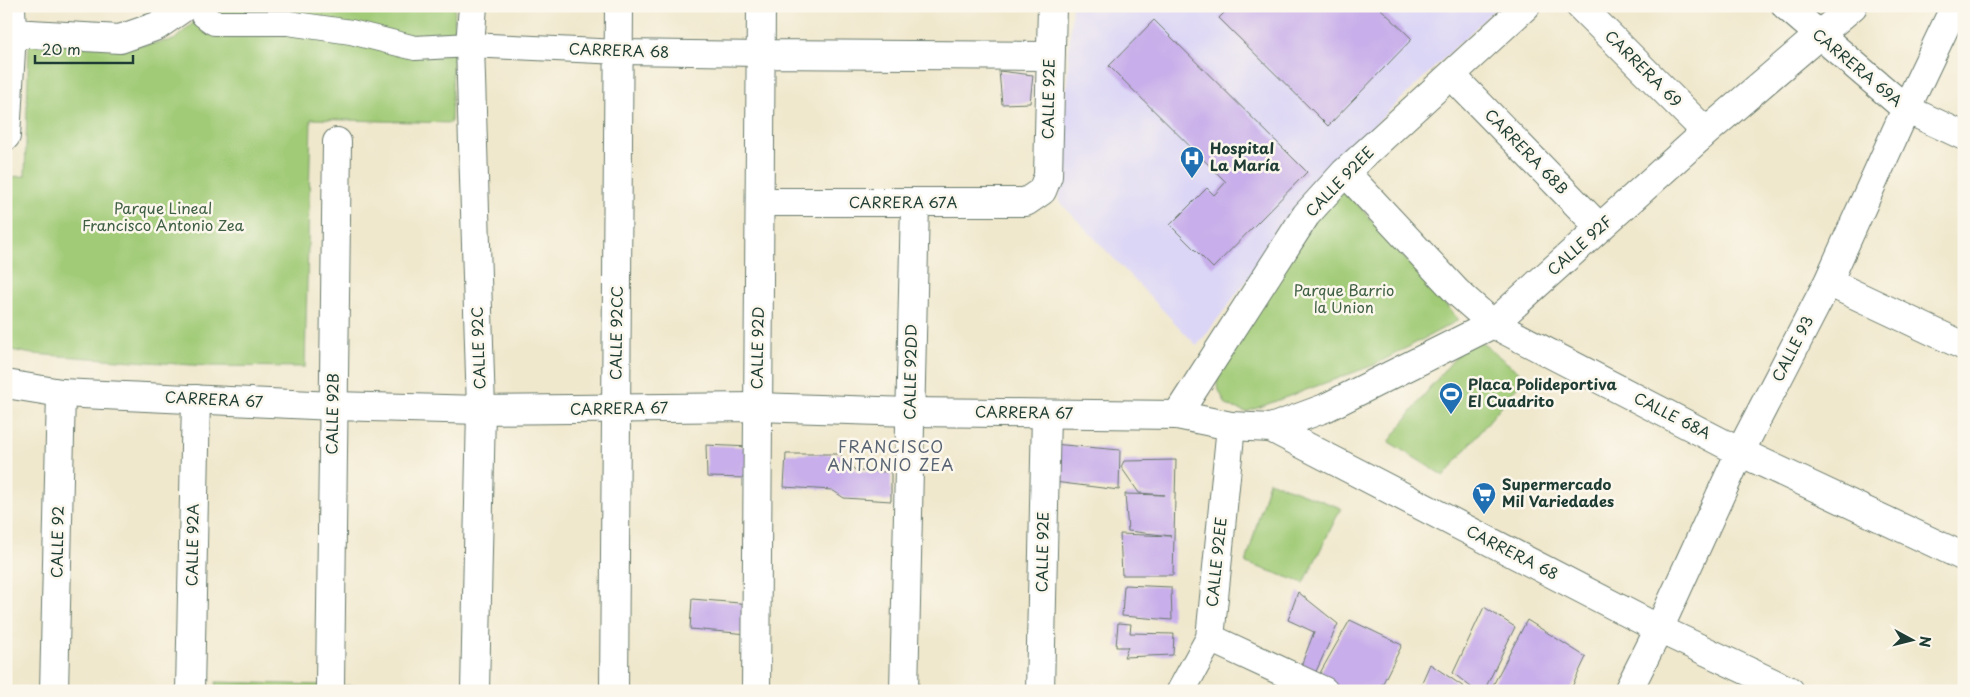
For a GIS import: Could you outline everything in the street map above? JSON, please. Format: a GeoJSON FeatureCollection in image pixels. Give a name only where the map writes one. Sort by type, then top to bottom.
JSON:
{"type":"FeatureCollection","features":[{"type":"Feature","properties":{"kind":"street"},"geometry":{"type":"LineString","coordinates":[[6,136],[12,33],[11,6]]}},
{"type":"Feature","properties":{"kind":"street"},"geometry":{"type":"LineString","coordinates":[[12,33],[120,38],[157,26],[186,6]]}},
{"type":"Feature","properties":{"kind":"street","name":"CARRERA 68"},"geometry":{"type":"LineString","coordinates":[[199,6],[203,15],[214,24],[288,23],[351,32],[415,48],[470,45],[620,52],[1050,56]]}},
{"type":"Feature","properties":{"kind":"street","name":"CALLE 92C"},"geometry":{"type":"LineString","coordinates":[[473,6],[470,45],[481,410],[474,691]]}},
{"type":"Feature","properties":{"kind":"street","name":"CALLE 92CC"},"geometry":{"type":"LineString","coordinates":[[614,691],[619,6]]}},
{"type":"Feature","properties":{"kind":"street","name":"CALLE 92D"},"geometry":{"type":"LineString","coordinates":[[756,691],[761,6]]}},
{"type":"Feature","properties":{"kind":"street","name":"CALLE 92E"},"geometry":{"type":"LineString","coordinates":[[1042,191],[1048,176],[1052,6]]}},
{"type":"Feature","properties":{"kind":"street","name":"CALLE 92EE"},"geometry":{"type":"LineString","coordinates":[[1177,415],[1306,215],[1345,172],[1452,76],[1526,6]]}},
{"type":"Feature","properties":{"kind":"street","name":"CARRERA 69"},"geometry":{"type":"LineString","coordinates":[[1580,6],[1706,132]]}},
{"type":"Feature","properties":{"kind":"street","name":"CARRERA 69A"},"geometry":{"type":"LineString","coordinates":[[1786,6],[1906,109],[1964,136]]}},
{"type":"Feature","properties":{"kind":"street","name":"CALLE 92F"},"geometry":{"type":"LineString","coordinates":[[1271,428],[1324,408],[1492,324],[1706,132],[1853,6]]}},
{"type":"Feature","properties":{"kind":"street","name":"CALLE 93"},"geometry":{"type":"LineString","coordinates":[[1628,691],[1659,630],[1740,452],[1828,282],[1955,6]]}},
{"type":"Feature","properties":{"kind":"street","name":"CARRERA 68B"},"geometry":{"type":"LineString","coordinates":[[1452,76],[1600,228]]}},
{"type":"Feature","properties":{"kind":"street","name":"CALLE 92B"},"geometry":{"type":"LineString","coordinates":[[330,686],[337,142]]}},
{"type":"Feature","properties":{"kind":"street","name":"CALLE 68A"},"geometry":{"type":"LineString","coordinates":[[1345,172],[1458,292],[1492,324],[1740,452],[1964,556]]}},
{"type":"Feature","properties":{"kind":"street","name":"CARRERA 67A"},"geometry":{"type":"LineString","coordinates":[[760,202],[1026,202],[1042,191]]}},
{"type":"Feature","properties":{"kind":"street","name":"CALLE 92DD"},"geometry":{"type":"LineString","coordinates":[[904,691],[915,203]]}},
{"type":"Feature","properties":{"kind":"street"},"geometry":{"type":"LineString","coordinates":[[1828,282],[1964,346]]}},
{"type":"Feature","properties":{"kind":"street","name":"CARRERA 67"},"geometry":{"type":"LineString","coordinates":[[6,384],[61,393],[334,406],[481,410],[758,407],[910,412],[1177,415],[1231,426]]}},
{"type":"Feature","properties":{"kind":"street","name":"CALLE 92"},"geometry":{"type":"LineString","coordinates":[[54,691],[61,393]]}},
{"type":"Feature","properties":{"kind":"street","name":"CALLE 92A"},"geometry":{"type":"LineString","coordinates":[[190,691],[196,399]]}},
{"type":"Feature","properties":{"kind":"street","name":"CALLE 92E"},"geometry":{"type":"LineString","coordinates":[[1040,691],[1046,414]]}},
{"type":"Feature","properties":{"kind":"street","name":"CARRERA 68"},"geometry":{"type":"LineString","coordinates":[[1231,426],[1271,428],[1659,630],[1790,691]]}},
{"type":"Feature","properties":{"kind":"street","name":"CALLE 92EE"},"geometry":{"type":"LineString","coordinates":[[1181,691],[1210,638],[1231,426]]}},
{"type":"Feature","properties":{"kind":"street"},"geometry":{"type":"LineString","coordinates":[[1210,638],[1324,691]]}},
{"type":"Feature","properties":{"kind":"shaded area","name":"Hospital La María"},"geometry":{"type":"Polygon","coordinates":[[[1072,6],[1498,6],[1340,158],[1197,346],[1059,201],[1072,6]]]}},
{"type":"Feature","properties":{"kind":"green space","name":"Parque Lineal Francisco Antonio Zea"},"geometry":{"type":"Polygon","coordinates":[[[212,6],[455,6],[451,123],[311,119],[305,367],[207,366],[32,354],[6,349],[6,177],[25,176],[29,44],[143,45],[174,40],[212,6]]]}},
{"type":"Feature","properties":{"kind":"green space","name":"Parque Barrio la Union"},"geometry":{"type":"Polygon","coordinates":[[[1343,188],[1459,320],[1374,365],[1246,412],[1226,405],[1217,386],[1218,366],[1295,241],[1343,188]]]}},
{"type":"Feature","properties":{"kind":"green space","name":"Placa Polideportiva El Cuadrito"},"geometry":{"type":"Polygon","coordinates":[[[1473,336],[1525,377],[1444,476],[1389,442],[1429,389],[1473,336]]]}},
{"type":"Feature","properties":{"kind":"green space"},"geometry":{"type":"Polygon","coordinates":[[[1269,481],[1341,508],[1304,583],[1246,563],[1269,481]]]}},
{"type":"Feature","properties":{"kind":"green space"},"geometry":{"type":"Polygon","coordinates":[[[216,682],[459,689],[459,691],[216,691],[216,682]]]}},
{"type":"Feature","properties":{"kind":"building"},"geometry":{"type":"Polygon","coordinates":[[[1231,6],[1378,6],[1412,39],[1328,126],[1219,18],[1231,6]]]}},
{"type":"Feature","properties":{"kind":"building"},"geometry":{"type":"Polygon","coordinates":[[[1154,20],[1307,172],[1213,268],[1170,225],[1207,188],[1214,195],[1226,182],[1109,66],[1154,20]]]}},
{"type":"Feature","properties":{"kind":"building"},"geometry":{"type":"Polygon","coordinates":[[[999,71],[1033,75],[1030,103],[1002,104],[999,71]]]}},
{"type":"Feature","properties":{"kind":"building"},"geometry":{"type":"Polygon","coordinates":[[[1053,444],[1120,450],[1119,490],[1054,482],[1053,444]]]}},
{"type":"Feature","properties":{"kind":"building"},"geometry":{"type":"Polygon","coordinates":[[[706,445],[750,447],[749,478],[707,477],[706,445]]]}},
{"type":"Feature","properties":{"kind":"building"},"geometry":{"type":"Polygon","coordinates":[[[786,454],[840,454],[856,471],[891,472],[891,501],[844,498],[832,490],[784,487],[786,454]]]}},
{"type":"Feature","properties":{"kind":"building"},"geometry":{"type":"Polygon","coordinates":[[[1176,460],[1173,575],[1122,575],[1120,534],[1171,536],[1128,531],[1125,494],[1165,495],[1139,493],[1121,467],[1124,461],[1176,460]]]}},
{"type":"Feature","properties":{"kind":"building"},"geometry":{"type":"Polygon","coordinates":[[[1124,585],[1171,587],[1172,620],[1122,616],[1124,585]]]}},
{"type":"Feature","properties":{"kind":"building"},"geometry":{"type":"Polygon","coordinates":[[[1298,592],[1338,624],[1312,680],[1299,671],[1314,632],[1288,620],[1298,592]]]}},
{"type":"Feature","properties":{"kind":"building"},"geometry":{"type":"Polygon","coordinates":[[[692,599],[751,604],[748,634],[690,629],[692,599]]]}},
{"type":"Feature","properties":{"kind":"building"},"geometry":{"type":"Polygon","coordinates":[[[1484,607],[1515,627],[1484,691],[1476,691],[1453,673],[1484,607]]]}},
{"type":"Feature","properties":{"kind":"building"},"geometry":{"type":"Polygon","coordinates":[[[1350,620],[1402,645],[1379,691],[1339,691],[1316,680],[1350,620]]]}},
{"type":"Feature","properties":{"kind":"building"},"geometry":{"type":"Polygon","coordinates":[[[1527,620],[1586,657],[1570,691],[1495,691],[1491,689],[1527,620]]]}},
{"type":"Feature","properties":{"kind":"building"},"geometry":{"type":"Polygon","coordinates":[[[1118,623],[1131,624],[1130,633],[1174,634],[1173,655],[1124,657],[1128,647],[1116,647],[1118,623]]]}},
{"type":"Feature","properties":{"kind":"building"},"geometry":{"type":"Polygon","coordinates":[[[1430,664],[1464,687],[1462,691],[1418,691],[1430,664]]]}},
{"type":"Feature","properties":{"kind":"place","name":"Hospital La María"},"geometry":{"type":"Point","coordinates":[1192,179]}},
{"type":"Feature","properties":{"kind":"place","name":"Placa Polideportiva El Cuadrito"},"geometry":{"type":"Point","coordinates":[1451,415]}},
{"type":"Feature","properties":{"kind":"place","name":"Supermercado Mil Variedades"},"geometry":{"type":"Point","coordinates":[1484,515]}},
{"type":"Feature","properties":{"kind":"district","name":"FRANCISCO ANTONIO ZEA"},"geometry":{"type":"Point","coordinates":[891,456]}}]}
